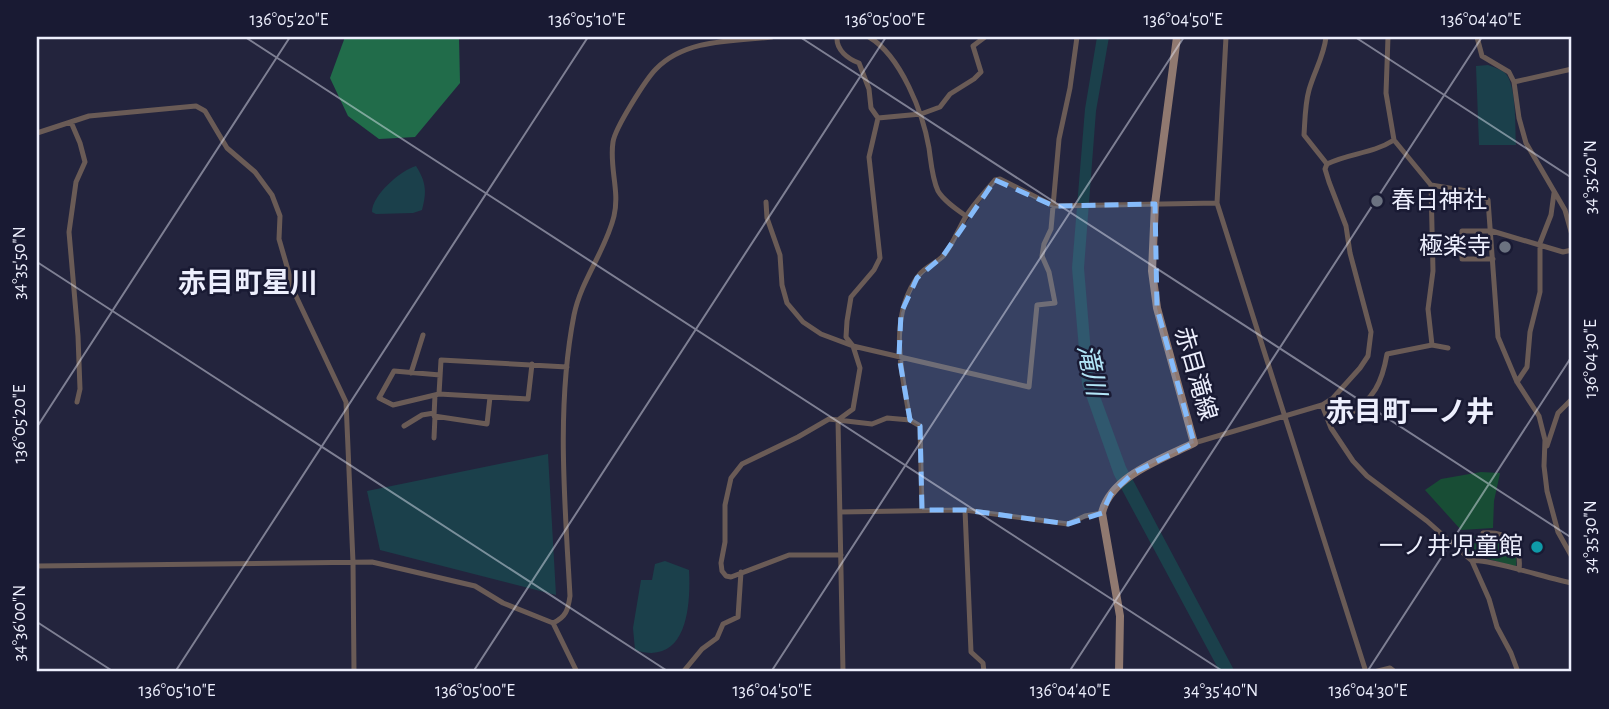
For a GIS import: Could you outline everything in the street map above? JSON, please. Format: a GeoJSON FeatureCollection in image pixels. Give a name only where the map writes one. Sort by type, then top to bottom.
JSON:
{"type":"FeatureCollection","features":[{"type":"Feature","properties":{"kind":"main road","name":"赤目滝線"},"geometry":{"type":"LineString","coordinates":[[1102,513],[1111,495],[1133,473],[1194,443],[1157,308],[1152,271],[1155,204],[1177,37]]}},
{"type":"Feature","properties":{"kind":"main road"},"geometry":{"type":"LineString","coordinates":[[1102,513],[1120,616],[1119,672]]}},
{"type":"Feature","properties":{"kind":"street"},"geometry":{"type":"LineString","coordinates":[[554,623],[562,619],[569,608],[570,596],[564,419],[567,367],[575,311],[609,234],[614,214],[617,193],[613,141],[618,127],[656,69],[681,51],[699,46],[772,37]]}},
{"type":"Feature","properties":{"kind":"street"},"geometry":{"type":"LineString","coordinates":[[837,37],[837,42],[847,58],[859,63],[869,89],[872,108],[878,118],[869,157],[880,258],[874,270],[851,297],[846,337],[853,346],[860,368],[859,383],[853,410],[838,420]]}},
{"type":"Feature","properties":{"kind":"street"},"geometry":{"type":"LineString","coordinates":[[869,37],[891,55],[921,114],[939,191],[948,202],[966,215]]}},
{"type":"Feature","properties":{"kind":"street"},"geometry":{"type":"LineString","coordinates":[[878,118],[921,114],[940,107],[950,94],[981,72],[973,46],[985,37]]}},
{"type":"Feature","properties":{"kind":"street"},"geometry":{"type":"LineString","coordinates":[[766,202],[767,218],[780,255],[782,285],[787,303],[803,322],[821,334],[853,346],[1030,387],[1037,305],[1055,303],[1049,272],[1042,256],[1051,229],[1053,182],[1077,37]]}},
{"type":"Feature","properties":{"kind":"street"},"geometry":{"type":"LineString","coordinates":[[1226,37],[1217,203],[1283,418],[1366,672]]}},
{"type":"Feature","properties":{"kind":"street"},"geometry":{"type":"LineString","coordinates":[[1326,37],[1318,70],[1306,100],[1304,135],[1327,164]]}},
{"type":"Feature","properties":{"kind":"street"},"geometry":{"type":"LineString","coordinates":[[1388,37],[1386,93],[1394,140],[1431,186],[1433,271],[1428,309],[1432,345]]}},
{"type":"Feature","properties":{"kind":"street"},"geometry":{"type":"LineString","coordinates":[[1477,37],[1482,56],[1508,72],[1514,82],[1526,143],[1565,210],[1572,235]]}},
{"type":"Feature","properties":{"kind":"street"},"geometry":{"type":"LineString","coordinates":[[1514,82],[1572,69]]}},
{"type":"Feature","properties":{"kind":"street"},"geometry":{"type":"LineString","coordinates":[[37,132],[98,114],[191,106],[202,108],[227,148],[255,172],[272,195],[280,216],[279,239],[295,294],[346,402],[353,562],[354,672]]}},
{"type":"Feature","properties":{"kind":"street"},"geometry":{"type":"LineString","coordinates":[[71,122],[85,162],[76,183],[69,232],[78,337],[78,402]]}},
{"type":"Feature","properties":{"kind":"street"},"geometry":{"type":"LineString","coordinates":[[1194,443],[1322,405],[1333,398],[1368,356],[1371,332],[1350,253],[1346,226],[1325,169],[1327,164],[1341,157],[1380,149],[1394,140]]}},
{"type":"Feature","properties":{"kind":"street"},"geometry":{"type":"LineString","coordinates":[[910,419],[899,356],[901,313],[917,278],[923,270],[943,256],[966,215],[995,180],[1000,179],[1054,206],[1217,203]]}},
{"type":"Feature","properties":{"kind":"street"},"geometry":{"type":"LineString","coordinates":[[1431,186],[1479,192],[1488,200],[1498,337],[1517,382],[1539,416],[1545,440],[1547,491],[1558,532],[1572,557]]}},
{"type":"Feature","properties":{"kind":"street"},"geometry":{"type":"LineString","coordinates":[[1517,382],[1527,367],[1530,332],[1540,292],[1540,245],[1551,215],[1554,193]]}},
{"type":"Feature","properties":{"kind":"street"},"geometry":{"type":"LineString","coordinates":[[1493,260],[1462,259],[1462,231],[1492,231],[1563,252],[1572,250]]}},
{"type":"Feature","properties":{"kind":"street"},"geometry":{"type":"LineString","coordinates":[[411,373],[423,335]]}},
{"type":"Feature","properties":{"kind":"street"},"geometry":{"type":"LineString","coordinates":[[1322,405],[1348,415],[1372,395],[1383,380],[1387,354],[1432,345],[1448,348]]}},
{"type":"Feature","properties":{"kind":"street"},"geometry":{"type":"LineString","coordinates":[[434,438],[441,360],[567,367]]}},
{"type":"Feature","properties":{"kind":"street"},"geometry":{"type":"LineString","coordinates":[[440,375],[394,371],[379,398],[393,404],[437,394],[528,399],[532,364]]}},
{"type":"Feature","properties":{"kind":"street"},"geometry":{"type":"LineString","coordinates":[[404,426],[422,415],[487,424],[490,397]]}},
{"type":"Feature","properties":{"kind":"street"},"geometry":{"type":"LineString","coordinates":[[1544,466],[1549,435],[1558,413],[1572,399]]}},
{"type":"Feature","properties":{"kind":"street"},"geometry":{"type":"LineString","coordinates":[[1322,405],[1331,428],[1353,461],[1367,476],[1472,561],[1489,599],[1497,628],[1518,672]]}},
{"type":"Feature","properties":{"kind":"street"},"geometry":{"type":"LineString","coordinates":[[841,555],[789,555],[732,577],[726,576],[722,570],[725,505],[731,478],[742,464],[798,438],[828,419],[872,424],[887,418],[910,419],[920,426],[922,510]]}},
{"type":"Feature","properties":{"kind":"street"},"geometry":{"type":"LineString","coordinates":[[838,420],[843,672]]}},
{"type":"Feature","properties":{"kind":"street"},"geometry":{"type":"LineString","coordinates":[[840,512],[965,510],[1068,524],[1085,516],[1102,513]]}},
{"type":"Feature","properties":{"kind":"street"},"geometry":{"type":"LineString","coordinates":[[965,510],[971,652],[983,663],[984,672]]}},
{"type":"Feature","properties":{"kind":"street"},"geometry":{"type":"LineString","coordinates":[[1483,533],[1494,532],[1513,541],[1519,553],[1519,570]]}},
{"type":"Feature","properties":{"kind":"street"},"geometry":{"type":"LineString","coordinates":[[1472,561],[1479,558],[1503,567],[1572,583]]}},
{"type":"Feature","properties":{"kind":"street"},"geometry":{"type":"LineString","coordinates":[[37,566],[372,562],[475,586],[503,603],[554,623],[577,672]]}},
{"type":"Feature","properties":{"kind":"street"},"geometry":{"type":"LineString","coordinates":[[683,672],[702,649],[717,638],[723,624],[738,617],[741,572]]}},
{"type":"Feature","properties":{"kind":"street"},"geometry":{"type":"LineString","coordinates":[[1374,672],[1390,668],[1395,672]]}},
{"type":"Feature","properties":{"kind":"highlighted area"},"geometry":{"type":"Polygon","coordinates":[[[995,180],[1054,206],[1155,204],[1157,308],[1194,443],[1133,473],[1111,494],[1102,513],[1068,524],[965,510],[922,510],[920,426],[910,420],[899,356],[901,313],[917,278],[943,256],[995,180]]]}},
{"type":"Feature","properties":{"kind":"green space"},"geometry":{"type":"Polygon","coordinates":[[[345,37],[459,37],[460,83],[415,137],[379,139],[348,116],[330,78],[345,37]]]}},
{"type":"Feature","properties":{"kind":"green space"},"geometry":{"type":"Polygon","coordinates":[[[1481,472],[1500,473],[1494,501],[1493,528],[1461,530],[1425,490],[1441,479],[1481,472]]]}},
{"type":"Feature","properties":{"kind":"green space"},"geometry":{"type":"Polygon","coordinates":[[[1493,535],[1512,546],[1516,555],[1516,567],[1479,556],[1473,558],[1454,538],[1493,535]]]}},
{"type":"Feature","properties":{"kind":"water","name":"滝川"},"geometry":{"type":"Polygon","coordinates":[[[1097,37],[1109,37],[1096,111],[1084,268],[1093,377],[1126,467],[1235,672],[1220,672],[1114,475],[1082,384],[1072,268],[1085,109],[1097,37]]]}},
{"type":"Feature","properties":{"kind":"water"},"geometry":{"type":"Polygon","coordinates":[[[1488,65],[1504,72],[1511,85],[1516,145],[1479,145],[1476,66],[1488,65]]]}},
{"type":"Feature","properties":{"kind":"water"},"geometry":{"type":"Polygon","coordinates":[[[416,166],[425,187],[422,210],[413,213],[372,212],[377,198],[388,184],[416,166]]]}},
{"type":"Feature","properties":{"kind":"water"},"geometry":{"type":"Polygon","coordinates":[[[548,454],[556,595],[380,550],[367,491],[548,454]]]}},
{"type":"Feature","properties":{"kind":"water"},"geometry":{"type":"Polygon","coordinates":[[[665,561],[689,570],[687,616],[675,642],[666,650],[652,653],[635,650],[633,628],[641,580],[652,580],[655,564],[665,561]]]}},
{"type":"Feature","properties":{"kind":"place","name":"春日神社"},"geometry":{"type":"Point","coordinates":[1377,201]}},
{"type":"Feature","properties":{"kind":"place","name":"極楽寺"},"geometry":{"type":"Point","coordinates":[1505,247]}},
{"type":"Feature","properties":{"kind":"place","name":"一ノ井児童館"},"geometry":{"type":"Point","coordinates":[1537,547]}},
{"type":"Feature","properties":{"kind":"district","name":"赤目町星川"},"geometry":{"type":"Point","coordinates":[248,284]}},
{"type":"Feature","properties":{"kind":"district","name":"赤目町一ノ井"},"geometry":{"type":"Point","coordinates":[1410,413]}}]}
